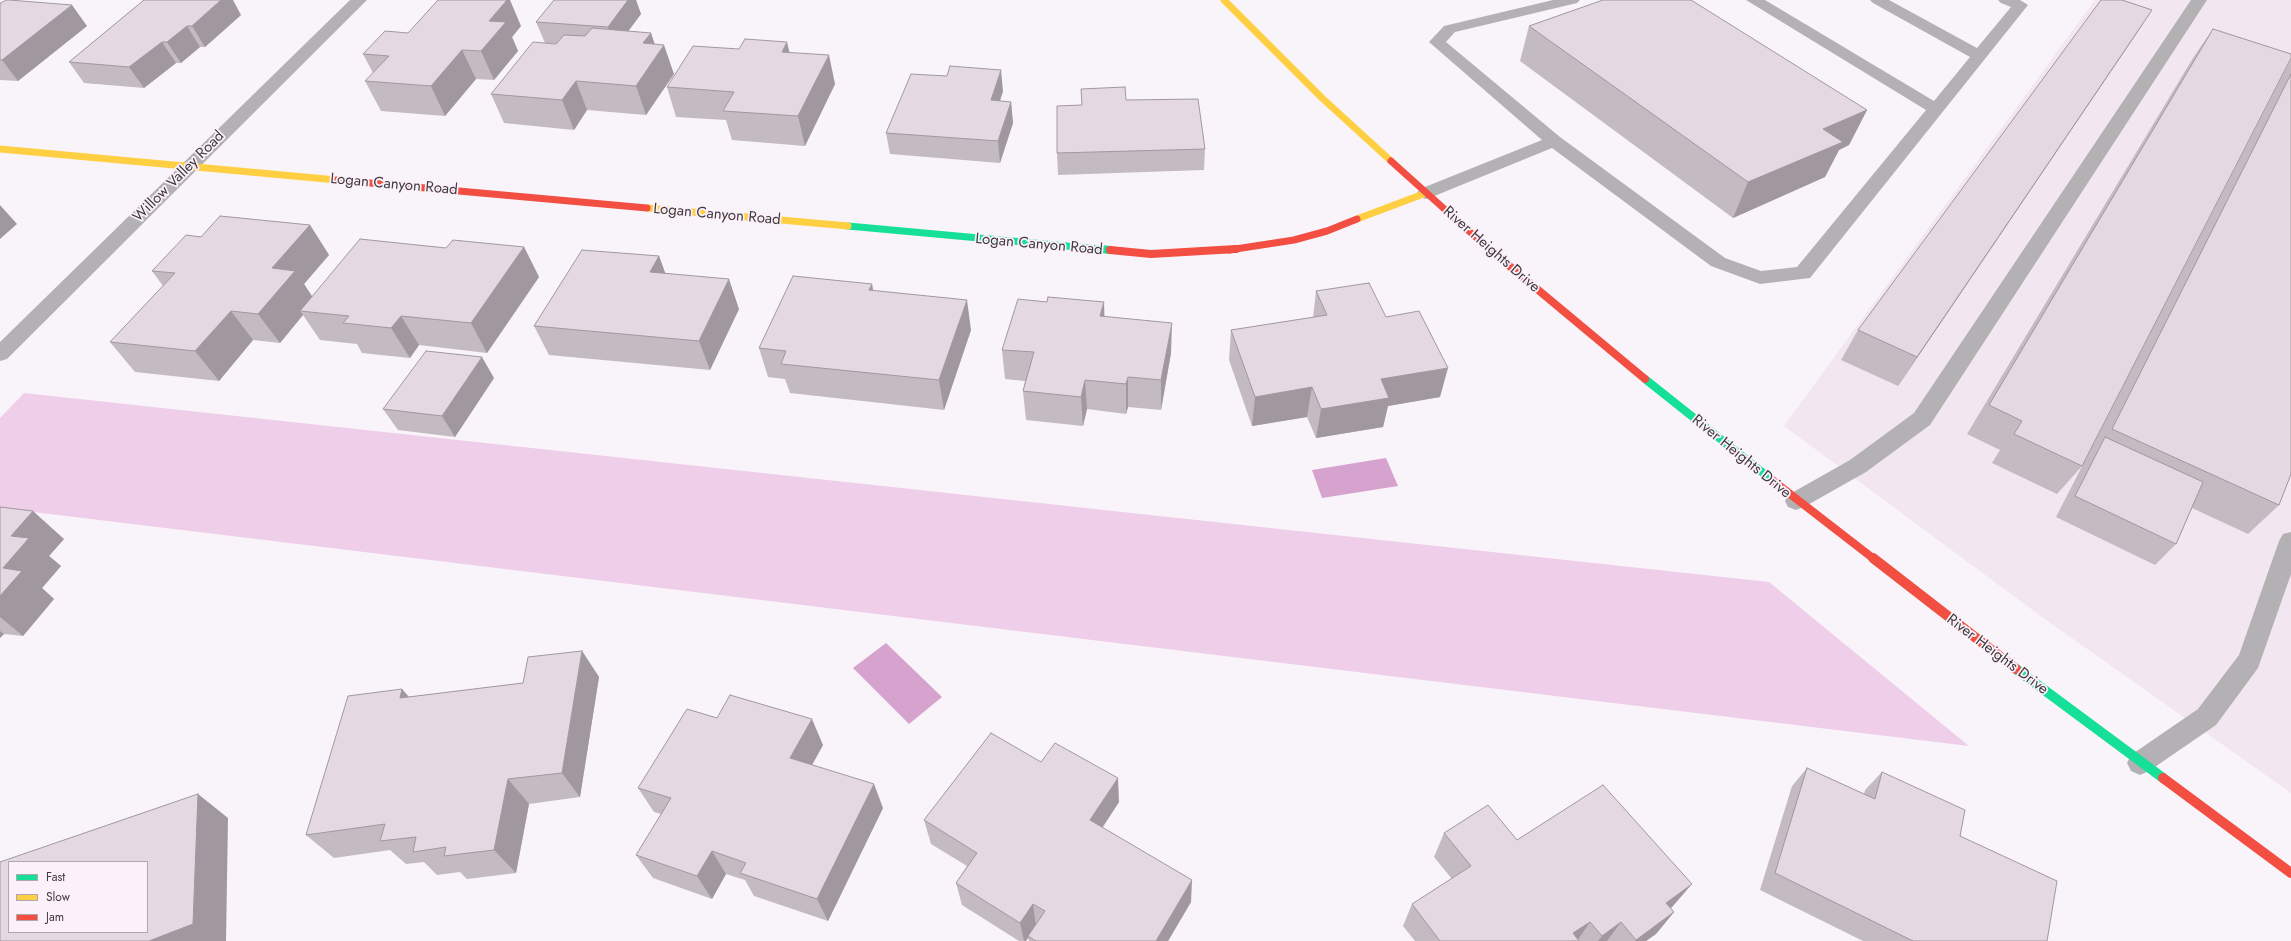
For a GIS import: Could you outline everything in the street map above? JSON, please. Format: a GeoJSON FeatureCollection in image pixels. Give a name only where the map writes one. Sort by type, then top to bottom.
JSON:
{"type":"FeatureCollection","features":[{"type":"Feature","properties":{"kind":"street","name":"Willow Valley Road"},"geometry":{"type":"LineString","coordinates":[[0,354],[359,0]]}},
{"type":"Feature","properties":{"kind":"street","name":"River Heights Drive"},"geometry":{"type":"LineString","coordinates":[[1224,0],[1322,98],[1426,193],[1586,331],[1796,501],[1954,623],[2140,763],[2291,872]]}},
{"type":"Feature","properties":{"kind":"street"},"geometry":{"type":"LineString","coordinates":[[1572,0],[1450,30],[1437,42],[1554,141],[1718,262],[1760,278],[1803,273],[2020,5],[2006,0]]}},
{"type":"Feature","properties":{"kind":"street"},"geometry":{"type":"LineString","coordinates":[[1754,0],[1936,109]]}},
{"type":"Feature","properties":{"kind":"street"},"geometry":{"type":"LineString","coordinates":[[1878,0],[1980,56]]}},
{"type":"Feature","properties":{"kind":"street"},"geometry":{"type":"LineString","coordinates":[[1796,501],[1858,466],[1922,419],[2199,0]]}},
{"type":"Feature","properties":{"kind":"street"},"geometry":{"type":"LineString","coordinates":[[1426,193],[1480,169],[1554,141]]}},
{"type":"Feature","properties":{"kind":"street","name":"Logan Canyon Road"},"geometry":{"type":"LineString","coordinates":[[0,149],[1151,254],[1224,251],[1294,240],[1327,231],[1426,193]]}},
{"type":"Feature","properties":{"kind":"street"},"geometry":{"type":"LineString","coordinates":[[2140,763],[2207,717],[2249,660],[2291,541]]}},
{"type":"Feature","properties":{"kind":"shaded area"},"geometry":{"type":"Polygon","coordinates":[[[2095,0],[2291,0],[2291,793],[2042,617],[1784,426],[2095,0]]]}},
{"type":"Feature","properties":{"kind":"shaded area"},"geometry":{"type":"Polygon","coordinates":[[[24,393],[1769,582],[1969,746],[0,508],[0,418],[24,393]]]}},
{"type":"Feature","properties":{"kind":"shaded area"},"geometry":{"type":"Polygon","coordinates":[[[1386,458],[1398,486],[1322,498],[1312,470],[1386,458]]]}},
{"type":"Feature","properties":{"kind":"shaded area"},"geometry":{"type":"Polygon","coordinates":[[[886,643],[942,697],[909,724],[853,668],[886,643]]]}},
{"type":"Feature","properties":{"kind":"building"},"geometry":{"type":"Polygon","coordinates":[[[6,0],[72,5],[2,60],[0,60],[0,3],[6,0]]]}},
{"type":"Feature","properties":{"kind":"building"},"geometry":{"type":"Polygon","coordinates":[[[144,0],[221,0],[192,26],[187,26],[167,42],[162,42],[129,67],[69,62],[144,0]]]}},
{"type":"Feature","properties":{"kind":"building"},"geometry":{"type":"Polygon","coordinates":[[[438,0],[507,0],[489,21],[506,22],[481,51],[462,50],[431,86],[365,81],[389,56],[363,54],[385,31],[408,33],[438,0]]]}},
{"type":"Feature","properties":{"kind":"building"},"geometry":{"type":"Polygon","coordinates":[[[554,0],[628,0],[608,27],[536,22],[554,0]]]}},
{"type":"Feature","properties":{"kind":"building"},"geometry":{"type":"Polygon","coordinates":[[[1603,0],[1691,0],[1867,110],[1823,129],[1843,142],[1748,182],[1529,26],[1603,0]]]}},
{"type":"Feature","properties":{"kind":"building"},"geometry":{"type":"Polygon","coordinates":[[[2101,0],[2122,0],[2152,10],[1917,357],[1858,330],[2101,0]]]}},
{"type":"Feature","properties":{"kind":"building"},"geometry":{"type":"Polygon","coordinates":[[[592,28],[651,33],[643,43],[664,45],[636,86],[576,81],[562,100],[491,94],[533,42],[556,44],[564,35],[585,36],[592,28]]]}},
{"type":"Feature","properties":{"kind":"building"},"geometry":{"type":"Polygon","coordinates":[[[2213,29],[2291,54],[2291,58],[2082,466],[2014,434],[2022,421],[1989,405],[2213,29]]]}},
{"type":"Feature","properties":{"kind":"building"},"geometry":{"type":"Polygon","coordinates":[[[745,39],[787,42],[782,52],[829,55],[798,116],[723,111],[734,92],[667,87],[693,46],[739,49],[745,39]]]}},
{"type":"Feature","properties":{"kind":"building"},"geometry":{"type":"Polygon","coordinates":[[[950,66],[1001,70],[991,100],[1011,102],[998,141],[886,133],[911,74],[947,76],[950,66]]]}},
{"type":"Feature","properties":{"kind":"building"},"geometry":{"type":"Polygon","coordinates":[[[2291,74],[2291,474],[2279,505],[2112,429],[2291,74]]]}},
{"type":"Feature","properties":{"kind":"building"},"geometry":{"type":"Polygon","coordinates":[[[1125,87],[1126,100],[1198,99],[1205,149],[1057,153],[1057,106],[1082,105],[1081,89],[1125,87]]]}},
{"type":"Feature","properties":{"kind":"building"},"geometry":{"type":"Polygon","coordinates":[[[220,216],[310,225],[272,268],[295,271],[258,314],[231,311],[195,351],[110,342],[175,273],[152,271],[186,235],[201,237],[220,216]]]}},
{"type":"Feature","properties":{"kind":"building"},"geometry":{"type":"Polygon","coordinates":[[[360,239],[446,248],[453,240],[524,247],[471,323],[401,316],[391,328],[343,323],[349,316],[300,311],[360,239]]]}},
{"type":"Feature","properties":{"kind":"building"},"geometry":{"type":"Polygon","coordinates":[[[582,250],[659,256],[650,272],[729,279],[699,341],[534,326],[582,250]]]}},
{"type":"Feature","properties":{"kind":"building"},"geometry":{"type":"Polygon","coordinates":[[[793,276],[872,284],[869,290],[967,300],[939,380],[781,364],[786,351],[759,348],[793,276]]]}},
{"type":"Feature","properties":{"kind":"building"},"geometry":{"type":"Polygon","coordinates":[[[1369,283],[1386,317],[1419,311],[1448,368],[1381,379],[1389,398],[1321,409],[1312,387],[1255,397],[1231,330],[1327,315],[1316,291],[1369,283]]]}},
{"type":"Feature","properties":{"kind":"building"},"geometry":{"type":"Polygon","coordinates":[[[1048,297],[1104,302],[1100,316],[1172,323],[1161,380],[1128,377],[1126,384],[1085,380],[1081,397],[1023,391],[1034,352],[1002,350],[1018,299],[1047,302],[1048,297]]]}},
{"type":"Feature","properties":{"kind":"building"},"geometry":{"type":"Polygon","coordinates":[[[426,351],[482,357],[442,416],[383,409],[426,351]]]}},
{"type":"Feature","properties":{"kind":"building"},"geometry":{"type":"Polygon","coordinates":[[[2105,437],[2203,482],[2176,544],[2075,496],[2105,437]]]}},
{"type":"Feature","properties":{"kind":"building"},"geometry":{"type":"Polygon","coordinates":[[[0,507],[33,511],[11,536],[29,538],[3,568],[22,571],[0,596],[0,507]]]}},
{"type":"Feature","properties":{"kind":"building"},"geometry":{"type":"Polygon","coordinates":[[[582,651],[562,773],[508,779],[494,850],[444,856],[446,847],[413,852],[416,837],[380,841],[385,824],[306,835],[348,696],[402,689],[400,698],[523,683],[528,657],[582,651]]]}},
{"type":"Feature","properties":{"kind":"building"},"geometry":{"type":"Polygon","coordinates":[[[730,695],[812,719],[790,758],[874,784],[817,899],[740,873],[746,863],[712,851],[697,876],[636,855],[671,798],[638,788],[687,709],[717,718],[730,695]]]}},
{"type":"Feature","properties":{"kind":"building"},"geometry":{"type":"Polygon","coordinates":[[[991,733],[1041,762],[1055,743],[1118,778],[1090,820],[1192,880],[1156,941],[1036,941],[1028,936],[1045,911],[1033,904],[1020,923],[956,883],[977,853],[924,820],[991,733]]]}},
{"type":"Feature","properties":{"kind":"building"},"geometry":{"type":"Polygon","coordinates":[[[1807,768],[1875,799],[1882,772],[1965,810],[1960,836],[2057,881],[2047,941],[1913,941],[1775,873],[1807,768]]]}},
{"type":"Feature","properties":{"kind":"building"},"geometry":{"type":"Polygon","coordinates":[[[1603,785],[1692,884],[1666,903],[1674,912],[1636,940],[1621,922],[1602,936],[1590,922],[1573,933],[1579,941],[1440,941],[1412,904],[1471,866],[1444,833],[1488,805],[1517,840],[1603,785]]]}},
{"type":"Feature","properties":{"kind":"building"},"geometry":{"type":"Polygon","coordinates":[[[198,794],[193,924],[149,941],[0,941],[0,862],[198,794]]]}},
{"type":"Feature","properties":{"kind":"traffic: fast"},"geometry":{"type":"LineString","coordinates":[[848,226],[1110,250]]}},
{"type":"Feature","properties":{"kind":"traffic: fast"},"geometry":{"type":"LineString","coordinates":[[1645,379],[1772,480]]}},
{"type":"Feature","properties":{"kind":"traffic: fast"},"geometry":{"type":"LineString","coordinates":[[2016,669],[2163,778]]}},
{"type":"Feature","properties":{"kind":"traffic: slow"},"geometry":{"type":"LineString","coordinates":[[1224,0],[1322,98],[1391,161]]}},
{"type":"Feature","properties":{"kind":"traffic: slow"},"geometry":{"type":"LineString","coordinates":[[0,149],[337,180]]}},
{"type":"Feature","properties":{"kind":"traffic: slow"},"geometry":{"type":"LineString","coordinates":[[1357,219],[1426,193]]}},
{"type":"Feature","properties":{"kind":"traffic: slow"},"geometry":{"type":"LineString","coordinates":[[647,208],[848,226]]}},
{"type":"Feature","properties":{"kind":"traffic: jam"},"geometry":{"type":"LineString","coordinates":[[1391,161],[1499,258],[1645,379]]}},
{"type":"Feature","properties":{"kind":"traffic: jam"},"geometry":{"type":"LineString","coordinates":[[337,180],[647,208]]}},
{"type":"Feature","properties":{"kind":"traffic: jam"},"geometry":{"type":"LineString","coordinates":[[1110,250],[1151,254],[1224,251],[1294,240],[1327,231],[1357,219]]}},
{"type":"Feature","properties":{"kind":"traffic: jam"},"geometry":{"type":"LineString","coordinates":[[1772,480],[2016,669]]}},
{"type":"Feature","properties":{"kind":"traffic: jam"},"geometry":{"type":"LineString","coordinates":[[2163,778],[2291,873]]}}]}
